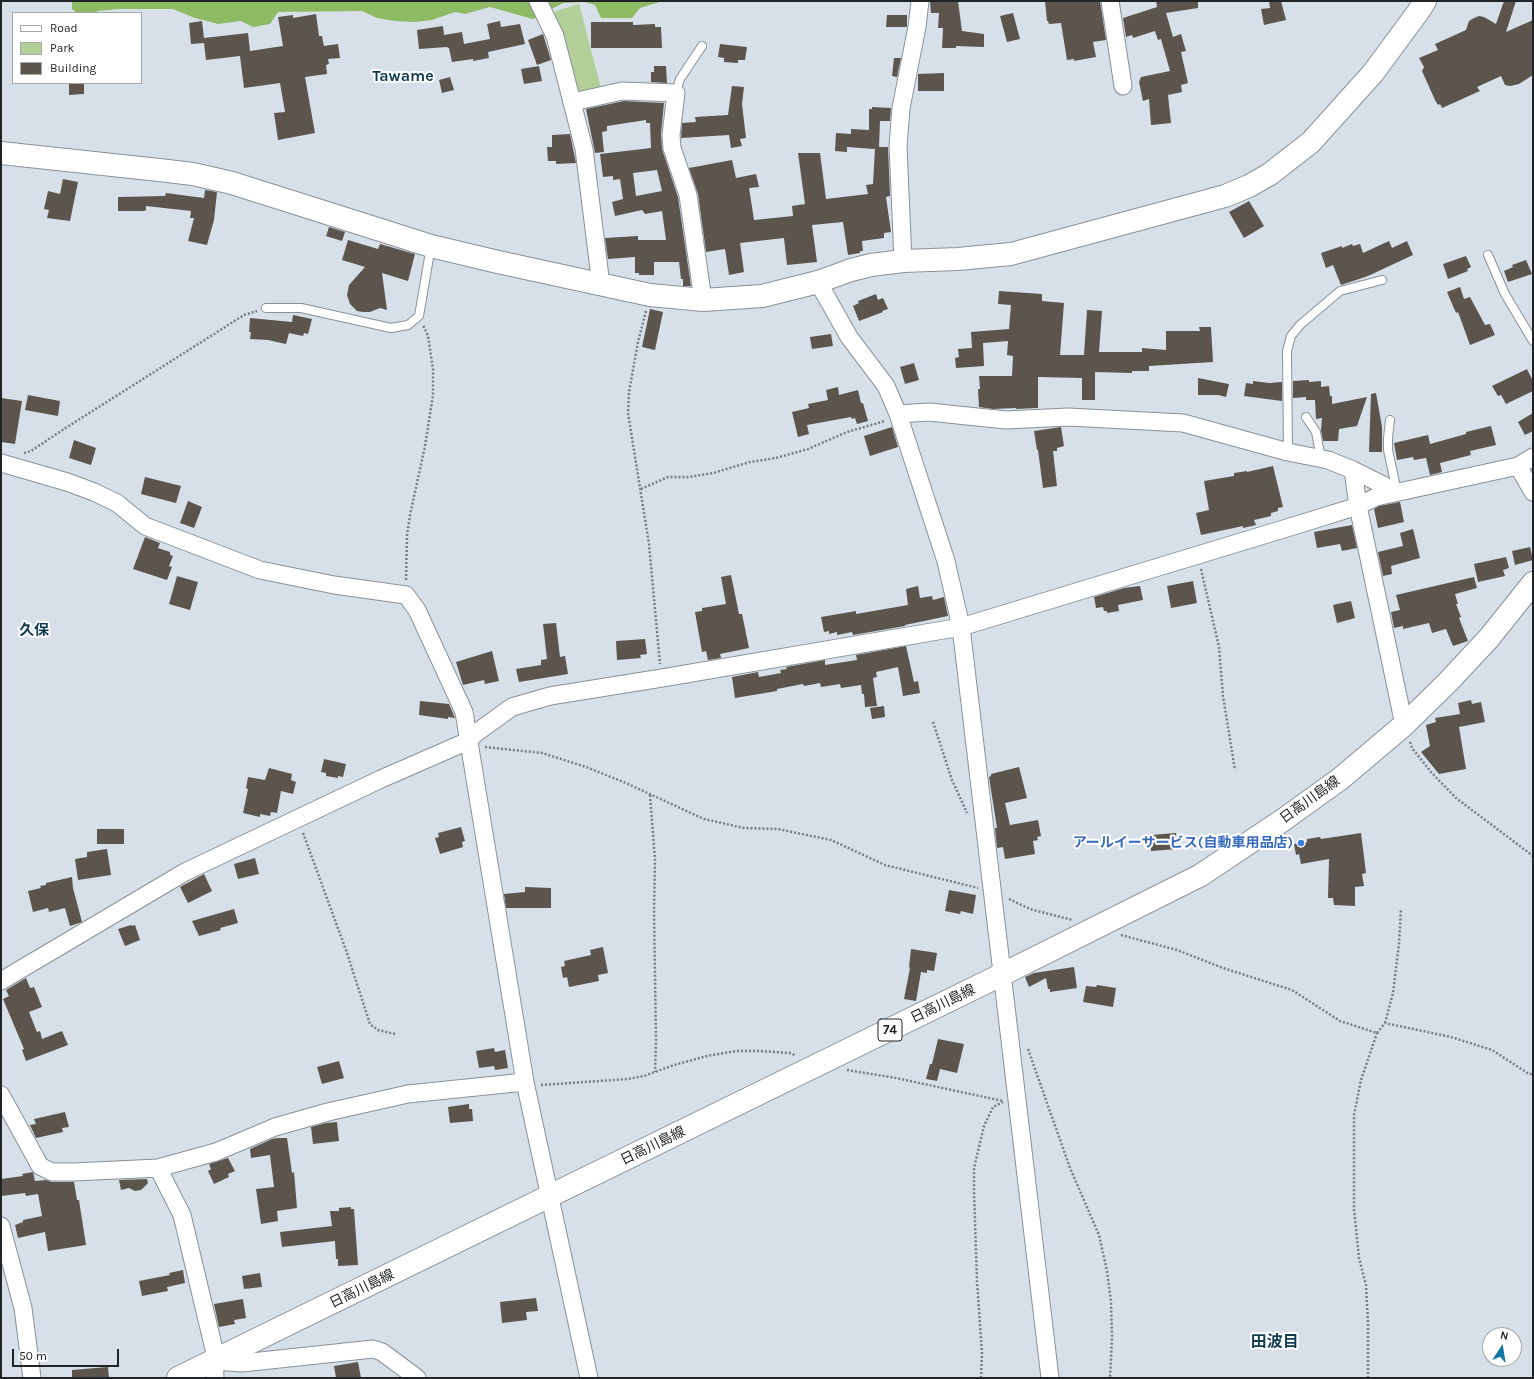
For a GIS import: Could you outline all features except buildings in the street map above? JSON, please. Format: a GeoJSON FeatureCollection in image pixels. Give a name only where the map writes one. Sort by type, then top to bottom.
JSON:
{"type":"FeatureCollection","features":[{"type":"Feature","properties":{"kind":"main road"},"geometry":{"type":"LineString","coordinates":[[1,153],[193,174],[232,183],[431,246],[650,295],[703,300],[762,296],[818,282],[851,270],[871,265],[903,261],[958,259],[1011,254],[1225,196],[1249,186],[1270,174],[1311,142],[1373,73],[1425,1]]}},
{"type":"Feature","properties":{"kind":"main road","name":"日高川島線"},"geometry":{"type":"LineString","coordinates":[[178,1378],[214,1369],[549,1197],[815,1067],[1201,875],[1283,820],[1340,779],[1404,725],[1448,682],[1488,638],[1533,583]]}},
{"type":"Feature","properties":{"kind":"street"},"geometry":{"type":"LineString","coordinates":[[538,1],[555,36],[584,149],[601,285]]}},
{"type":"Feature","properties":{"kind":"street"},"geometry":{"type":"LineString","coordinates":[[903,261],[898,146],[901,108],[917,27],[920,1]]}},
{"type":"Feature","properties":{"kind":"street"},"geometry":{"type":"LineString","coordinates":[[1110,1],[1123,86]]}},
{"type":"Feature","properties":{"kind":"street"},"geometry":{"type":"LineString","coordinates":[[573,102],[622,91],[676,93],[671,135],[672,148],[688,194],[703,300]]}},
{"type":"Feature","properties":{"kind":"street"},"geometry":{"type":"LineString","coordinates":[[818,282],[848,337],[886,386],[898,414],[946,561],[961,627],[1001,975],[1010,1103],[1050,1378]]}},
{"type":"Feature","properties":{"kind":"street"},"geometry":{"type":"LineString","coordinates":[[898,414],[929,412],[1006,420],[1068,417],[1183,423],[1288,452],[1321,459],[1353,470],[1397,492]]}},
{"type":"Feature","properties":{"kind":"street"},"geometry":{"type":"LineString","coordinates":[[1,981],[185,872],[472,737],[512,707],[550,696],[961,627],[1358,506],[1376,497],[1518,466],[1533,457]]}},
{"type":"Feature","properties":{"kind":"street"},"geometry":{"type":"LineString","coordinates":[[1,464],[67,482],[94,492],[118,503],[145,526],[260,570],[334,585],[406,595],[417,610],[464,712],[472,737],[525,1084],[589,1378]]}},
{"type":"Feature","properties":{"kind":"street"},"geometry":{"type":"LineString","coordinates":[[1518,466],[1533,492]]}},
{"type":"Feature","properties":{"kind":"street"},"geometry":{"type":"LineString","coordinates":[[1353,470],[1358,506],[1404,725]]}},
{"type":"Feature","properties":{"kind":"street"},"geometry":{"type":"LineString","coordinates":[[1,1095],[40,1166],[52,1172],[158,1168],[216,1152],[275,1127],[328,1112],[408,1094],[525,1084]]}},
{"type":"Feature","properties":{"kind":"street"},"geometry":{"type":"LineString","coordinates":[[158,1168],[168,1184],[182,1215],[214,1349],[214,1369],[242,1363],[374,1349],[382,1352],[417,1378]]}},
{"type":"Feature","properties":{"kind":"street"},"geometry":{"type":"LineString","coordinates":[[1,1226],[23,1308],[32,1378]]}},
{"type":"Feature","properties":{"kind":"lane"},"geometry":{"type":"LineString","coordinates":[[676,93],[680,79],[702,46]]}},
{"type":"Feature","properties":{"kind":"lane"},"geometry":{"type":"LineString","coordinates":[[266,308],[301,308],[391,328],[408,325],[419,316],[431,246]]}},
{"type":"Feature","properties":{"kind":"lane"},"geometry":{"type":"LineString","coordinates":[[1488,255],[1505,294],[1533,341]]}},
{"type":"Feature","properties":{"kind":"lane"},"geometry":{"type":"LineString","coordinates":[[1288,452],[1287,352],[1291,336],[1300,325],[1340,291],[1382,280]]}},
{"type":"Feature","properties":{"kind":"lane"},"geometry":{"type":"LineString","coordinates":[[1306,417],[1316,432],[1321,459]]}},
{"type":"Feature","properties":{"kind":"lane"},"geometry":{"type":"LineString","coordinates":[[1390,420],[1388,450],[1397,492]]}},
{"type":"Feature","properties":{"kind":"path"},"geometry":{"type":"LineString","coordinates":[[650,295],[638,342],[628,413],[650,544],[662,678]]}},
{"type":"Feature","properties":{"kind":"path"},"geometry":{"type":"LineString","coordinates":[[24,453],[31,451],[77,420],[244,315],[266,308]]}},
{"type":"Feature","properties":{"kind":"path"},"geometry":{"type":"LineString","coordinates":[[406,595],[407,535],[425,446],[433,395],[433,369],[428,336],[419,316]]}},
{"type":"Feature","properties":{"kind":"path"},"geometry":{"type":"LineString","coordinates":[[641,489],[668,477],[689,477],[713,473],[750,462],[776,458],[808,450],[847,432],[888,420],[898,414]]}},
{"type":"Feature","properties":{"kind":"path"},"geometry":{"type":"LineString","coordinates":[[1197,556],[1219,647],[1224,696],[1236,770]]}},
{"type":"Feature","properties":{"kind":"path"},"geometry":{"type":"LineString","coordinates":[[933,722],[952,780],[968,814]]}},
{"type":"Feature","properties":{"kind":"path"},"geometry":{"type":"LineString","coordinates":[[1404,725],[1412,748],[1456,798],[1533,856]]}},
{"type":"Feature","properties":{"kind":"path"},"geometry":{"type":"LineString","coordinates":[[472,737],[486,748],[542,753],[586,767],[628,784],[704,819],[744,828],[778,829],[831,840],[885,865],[991,891],[1030,909],[1071,919],[1095,928],[1177,950],[1223,968],[1292,990],[1340,1021],[1377,1033]]}},
{"type":"Feature","properties":{"kind":"path"},"geometry":{"type":"LineString","coordinates":[[650,795],[654,860],[655,1072]]}},
{"type":"Feature","properties":{"kind":"path"},"geometry":{"type":"LineString","coordinates":[[298,819],[346,950],[370,1024],[378,1030],[395,1034]]}},
{"type":"Feature","properties":{"kind":"path"},"geometry":{"type":"LineString","coordinates":[[1368,1378],[1368,1322],[1366,1285],[1359,1258],[1354,1209],[1354,1115],[1361,1080],[1377,1033],[1385,1023],[1393,993],[1401,909]]}},
{"type":"Feature","properties":{"kind":"path"},"geometry":{"type":"LineString","coordinates":[[1385,1023],[1451,1037],[1492,1050],[1529,1074],[1533,1074]]}},
{"type":"Feature","properties":{"kind":"path"},"geometry":{"type":"LineString","coordinates":[[1028,1049],[1070,1168],[1099,1235],[1107,1271],[1111,1302],[1112,1337],[1110,1378]]}},
{"type":"Feature","properties":{"kind":"path"},"geometry":{"type":"LineString","coordinates":[[525,1084],[628,1079],[644,1076],[674,1065],[706,1056],[736,1051],[790,1053],[803,1058],[815,1067]]}},
{"type":"Feature","properties":{"kind":"path"},"geometry":{"type":"LineString","coordinates":[[842,1070],[896,1078],[1010,1103]]}},
{"type":"Feature","properties":{"kind":"path"},"geometry":{"type":"LineString","coordinates":[[981,1378],[982,1353],[977,1281],[974,1168],[984,1126],[993,1107],[1010,1103]]}},
{"type":"Feature","properties":{"kind":"green space"},"geometry":{"type":"Polygon","coordinates":[[[72,1],[663,1],[640,8],[632,18],[601,18],[595,5],[585,2],[563,3],[533,19],[490,7],[465,14],[455,12],[432,20],[414,22],[377,18],[362,11],[278,12],[270,24],[253,27],[241,21],[218,24],[195,18],[173,9],[118,9],[96,12],[76,12],[72,9],[72,1]]]}},
{"type":"Feature","properties":{"kind":"green space"},"geometry":{"type":"Polygon","coordinates":[[[579,4],[602,92],[575,98],[553,12],[579,4]]]}},
{"type":"Feature","properties":{"kind":"place","name":"アールイーサービス(自動車用品店)"},"geometry":{"type":"Point","coordinates":[1301,843]}},
{"type":"Feature","properties":{"kind":"district","name":"Tawame"},"geometry":{"type":"Point","coordinates":[403,76]}},
{"type":"Feature","properties":{"kind":"district","name":"久保"},"geometry":{"type":"Point","coordinates":[34,631]}},
{"type":"Feature","properties":{"kind":"district","name":"田波目"},"geometry":{"type":"Point","coordinates":[1275,1342]}}]}
